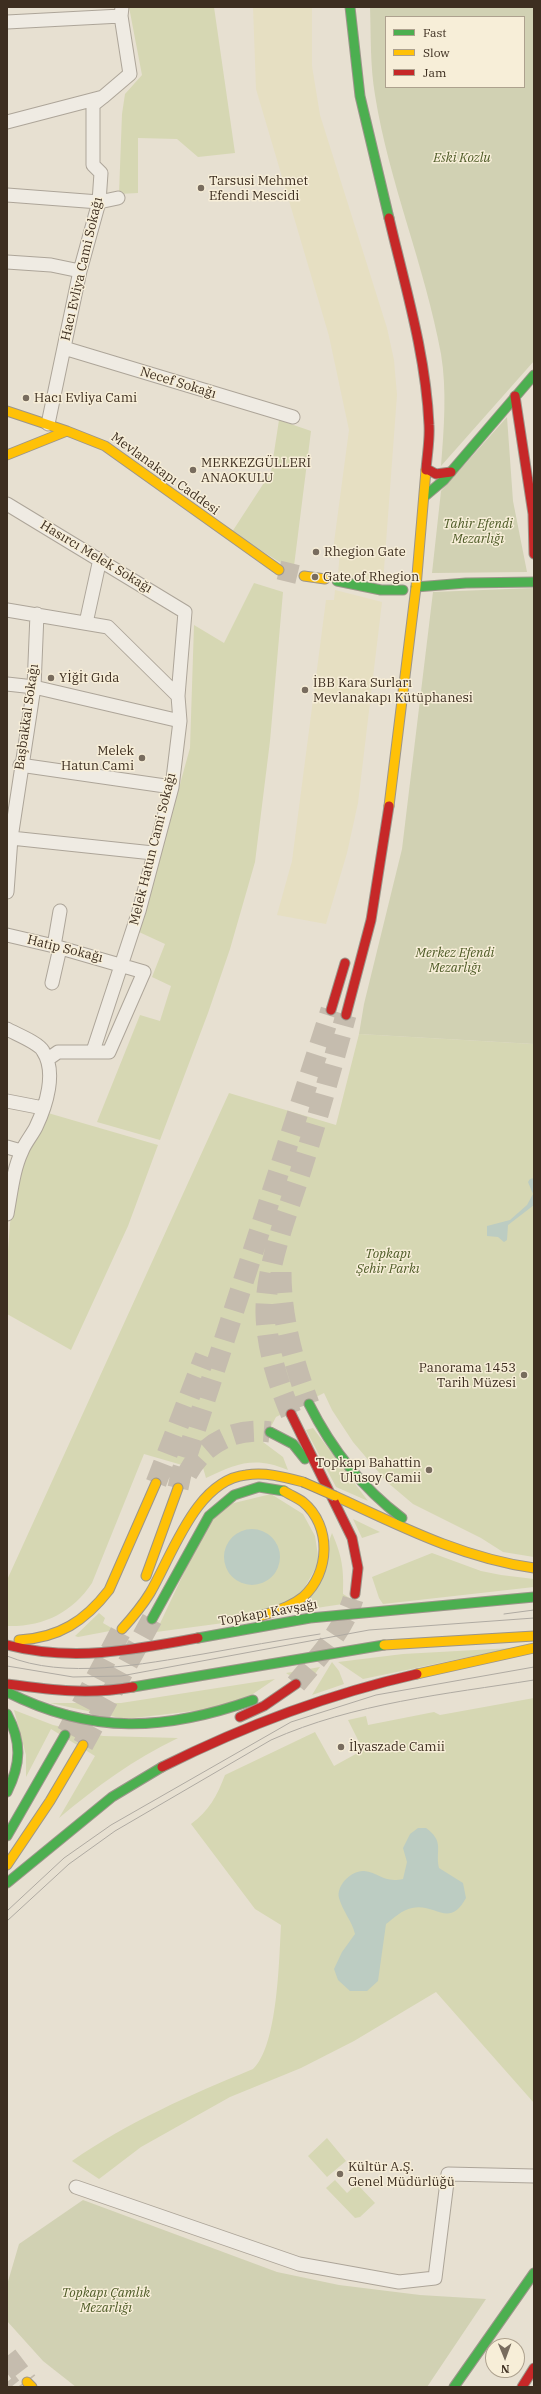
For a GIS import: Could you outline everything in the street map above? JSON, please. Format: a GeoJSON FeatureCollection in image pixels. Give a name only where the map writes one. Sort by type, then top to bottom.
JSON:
{"type":"FeatureCollection","features":[{"type":"Feature","properties":{"kind":"main road"},"geometry":{"type":"LineString","coordinates":[[346,1015],[371,920],[385,839],[416,587],[425,496],[428,426],[423,369],[360,96],[350,7]]}},
{"type":"Feature","properties":{"kind":"main road"},"geometry":{"type":"LineString","coordinates":[[411,503],[425,496],[451,472],[534,375]]}},
{"type":"Feature","properties":{"kind":"main road"},"geometry":{"type":"LineString","coordinates":[[515,396],[533,514],[534,554]]}},
{"type":"Feature","properties":{"kind":"main road","name":"Mevlanakapı Caddesi"},"geometry":{"type":"LineString","coordinates":[[7,411],[48,424],[105,446],[230,537],[279,570]]}},
{"type":"Feature","properties":{"kind":"main road"},"geometry":{"type":"LineString","coordinates":[[7,455],[67,431]]}},
{"type":"Feature","properties":{"kind":"main road"},"geometry":{"type":"LineString","coordinates":[[427,469],[436,474],[451,472]]}},
{"type":"Feature","properties":{"kind":"main road"},"geometry":{"type":"LineString","coordinates":[[304,576],[326,579]]}},
{"type":"Feature","properties":{"kind":"main road"},"geometry":{"type":"LineString","coordinates":[[401,601],[404,579]]}},
{"type":"Feature","properties":{"kind":"main road"},"geometry":{"type":"LineString","coordinates":[[338,581],[381,590],[403,590],[416,587],[466,583],[534,582]]}},
{"type":"Feature","properties":{"kind":"main road"},"geometry":{"type":"LineString","coordinates":[[331,1010],[348,953]]}},
{"type":"Feature","properties":{"kind":"main road"},"geometry":{"type":"LineString","coordinates":[[309,1404],[343,1461],[373,1495],[436,1541]]}},
{"type":"Feature","properties":{"kind":"main road"},"geometry":{"type":"LineString","coordinates":[[291,1414],[336,1500],[356,1552],[358,1568],[355,1594]]}},
{"type":"Feature","properties":{"kind":"main road"},"geometry":{"type":"LineString","coordinates":[[270,1432],[293,1444],[307,1462],[318,1483],[336,1500]]}},
{"type":"Feature","properties":{"kind":"main road"},"geometry":{"type":"LineString","coordinates":[[178,1488],[142,1586],[122,1629],[137,1613],[152,1589],[185,1526],[210,1491],[219,1484],[241,1475],[273,1473],[302,1482],[336,1500],[422,1537],[485,1559],[534,1568]]}},
{"type":"Feature","properties":{"kind":"main road"},"geometry":{"type":"LineString","coordinates":[[7,1639],[26,1640],[58,1634],[80,1622],[96,1607],[109,1590],[156,1483]]}},
{"type":"Feature","properties":{"kind":"main road"},"geometry":{"type":"LineString","coordinates":[[152,1619],[208,1516],[226,1499],[248,1488],[262,1487],[288,1493],[298,1498],[318,1522],[325,1543],[322,1567],[313,1586],[297,1601],[234,1625],[211,1636]]}},
{"type":"Feature","properties":{"kind":"main road","name":"Topkapı Kavşağı"},"geometry":{"type":"LineString","coordinates":[[7,1645],[30,1651],[100,1654],[310,1618],[417,1607],[485,1603],[534,1597]]}},
{"type":"Feature","properties":{"kind":"main road"},"geometry":{"type":"LineString","coordinates":[[7,1684],[63,1692],[103,1692],[388,1644],[534,1636]]}},
{"type":"Feature","properties":{"kind":"main road"},"geometry":{"type":"LineString","coordinates":[[7,1883],[112,1797],[154,1771],[220,1738],[373,1684],[534,1648]]}},
{"type":"Feature","properties":{"kind":"main road"},"geometry":{"type":"LineString","coordinates":[[7,1692],[36,1706],[72,1718],[108,1724],[153,1724],[213,1714],[296,1684],[264,1706],[234,1720]]}},
{"type":"Feature","properties":{"kind":"main road"},"geometry":{"type":"LineString","coordinates":[[7,1714],[18,1740],[19,1756],[17,1770],[7,1792]]}},
{"type":"Feature","properties":{"kind":"main road"},"geometry":{"type":"LineString","coordinates":[[7,1836],[65,1735]]}},
{"type":"Feature","properties":{"kind":"main road"},"geometry":{"type":"LineString","coordinates":[[7,1865],[50,1801],[83,1745]]}},
{"type":"Feature","properties":{"kind":"main road"},"geometry":{"type":"LineString","coordinates":[[7,1883],[40,1843]]}},
{"type":"Feature","properties":{"kind":"main road"},"geometry":{"type":"LineString","coordinates":[[454,2387],[534,2273]]}},
{"type":"Feature","properties":{"kind":"main road"},"geometry":{"type":"LineString","coordinates":[[522,2387],[534,2368]]}},
{"type":"Feature","properties":{"kind":"street"},"geometry":{"type":"LineString","coordinates":[[7,22],[121,11],[130,74],[103,97],[7,122]]}},
{"type":"Feature","properties":{"kind":"street","name":"Hacı Evliya Cami Sokağı"},"geometry":{"type":"LineString","coordinates":[[48,424],[80,271],[98,202],[101,173],[93,165],[93,105],[103,97]]}},
{"type":"Feature","properties":{"kind":"street"},"geometry":{"type":"LineString","coordinates":[[7,195],[98,202],[118,198]]}},
{"type":"Feature","properties":{"kind":"street"},"geometry":{"type":"LineString","coordinates":[[7,262],[51,265],[80,271]]}},
{"type":"Feature","properties":{"kind":"street","name":"Necef Sokağı"},"geometry":{"type":"LineString","coordinates":[[64,348],[293,417]]}},
{"type":"Feature","properties":{"kind":"street","name":"Hasırcı Melek Sokağı"},"geometry":{"type":"LineString","coordinates":[[7,504],[100,559],[185,612]]}},
{"type":"Feature","properties":{"kind":"street"},"geometry":{"type":"LineString","coordinates":[[86,623],[100,559]]}},
{"type":"Feature","properties":{"kind":"street"},"geometry":{"type":"LineString","coordinates":[[7,610],[108,627],[178,696]]}},
{"type":"Feature","properties":{"kind":"street","name":"Melek Hatun Cami Sokağı"},"geometry":{"type":"LineString","coordinates":[[93,1052],[122,965],[172,787],[180,721],[178,696],[185,612]]}},
{"type":"Feature","properties":{"kind":"street","name":"Başbakkal Sokağı"},"geometry":{"type":"LineString","coordinates":[[7,892],[11,838],[20,765],[34,687],[37,614]]}},
{"type":"Feature","properties":{"kind":"street"},"geometry":{"type":"LineString","coordinates":[[7,684],[34,687],[180,721]]}},
{"type":"Feature","properties":{"kind":"street"},"geometry":{"type":"LineString","coordinates":[[20,765],[172,787]]}},
{"type":"Feature","properties":{"kind":"street"},"geometry":{"type":"LineString","coordinates":[[11,838],[153,853]]}},
{"type":"Feature","properties":{"kind":"street"},"geometry":{"type":"LineString","coordinates":[[52,983],[60,911]]}},
{"type":"Feature","properties":{"kind":"street","name":"Hatip Sokağı"},"geometry":{"type":"LineString","coordinates":[[7,935],[57,947],[144,972],[109,1052],[93,1052]]}},
{"type":"Feature","properties":{"kind":"street"},"geometry":{"type":"LineString","coordinates":[[7,1029],[42,1049],[48,1059],[50,1075],[43,1108],[35,1127],[21,1151],[14,1176],[7,1214]]}},
{"type":"Feature","properties":{"kind":"street"},"geometry":{"type":"LineString","coordinates":[[48,1059],[58,1052],[93,1052]]}},
{"type":"Feature","properties":{"kind":"street"},"geometry":{"type":"LineString","coordinates":[[7,1101],[43,1108]]}},
{"type":"Feature","properties":{"kind":"street"},"geometry":{"type":"LineString","coordinates":[[7,1147],[21,1151]]}},
{"type":"Feature","properties":{"kind":"street"},"geometry":{"type":"LineString","coordinates":[[76,2187],[299,2264],[399,2282],[435,2278],[448,2174],[534,2176]]}},
{"type":"Feature","properties":{"kind":"shaded area"},"geometry":{"type":"Polygon","coordinates":[[[253,7],[312,7],[312,66],[320,115],[387,328],[394,360],[397,395],[383,583],[338,574],[340,551],[333,550],[349,430],[329,336],[256,89],[253,7]]]}},
{"type":"Feature","properties":{"kind":"shaded area"},"geometry":{"type":"Polygon","coordinates":[[[335,590],[382,602],[358,803],[347,853],[326,924],[277,915],[292,861],[326,600],[334,600],[335,590]]]}},
{"type":"Feature","properties":{"kind":"shaded area"},"geometry":{"type":"Polygon","coordinates":[[[534,1178],[534,1205],[508,1225],[507,1240],[504,1242],[498,1237],[487,1236],[487,1226],[510,1220],[527,1205],[533,1194],[528,1182],[530,1179],[534,1178]]]}},
{"type":"Feature","properties":{"kind":"shaded area"},"geometry":{"type":"Polygon","coordinates":[[[252,1529],[263,1532],[272,1537],[277,1546],[280,1557],[277,1568],[272,1577],[263,1582],[252,1585],[241,1582],[232,1577],[227,1568],[224,1557],[227,1546],[232,1537],[241,1532],[252,1529]]]}},
{"type":"Feature","properties":{"kind":"shaded area"},"geometry":{"type":"Polygon","coordinates":[[[418,1828],[426,1828],[432,1833],[438,1846],[439,1868],[463,1883],[466,1898],[460,1907],[454,1912],[442,1913],[421,1907],[412,1908],[401,1912],[386,1924],[378,1981],[367,1991],[350,1991],[338,1980],[334,1969],[342,1952],[355,1934],[339,1898],[342,1883],[359,1871],[369,1872],[391,1880],[403,1879],[407,1862],[403,1848],[410,1834],[418,1828]]]}},
{"type":"Feature","properties":{"kind":"green space"},"geometry":{"type":"Polygon","coordinates":[[[129,7],[214,7],[235,153],[198,157],[177,139],[138,138],[138,193],[119,194],[122,114],[125,94],[142,75],[129,7]]]}},
{"type":"Feature","properties":{"kind":"green space","name":"Eski Kozlu"},"geometry":{"type":"Polygon","coordinates":[[[370,7],[534,7],[534,361],[441,466],[444,424],[444,381],[441,354],[426,289],[381,128],[372,73],[370,7]]]}},
{"type":"Feature","properties":{"kind":"green space","name":"Tahir Efendi Mezarlığı"},"geometry":{"type":"Polygon","coordinates":[[[507,417],[513,501],[527,572],[432,573],[441,491],[507,417]]]}},
{"type":"Feature","properties":{"kind":"green space"},"geometry":{"type":"Polygon","coordinates":[[[279,420],[311,431],[294,566],[281,563],[232,532],[271,472],[279,420]]]}},
{"type":"Feature","properties":{"kind":"green space"},"geometry":{"type":"Polygon","coordinates":[[[254,583],[283,592],[270,741],[255,862],[230,949],[208,1013],[160,1140],[97,1122],[140,1015],[160,1021],[171,986],[152,977],[165,944],[139,932],[190,748],[194,625],[224,643],[254,583]]]}},
{"type":"Feature","properties":{"kind":"green space","name":"Merkez Efendi Mezarlığı"},"geometry":{"type":"Polygon","coordinates":[[[534,588],[534,1044],[359,1034],[364,1004],[402,849],[433,592],[534,588]]]}},
{"type":"Feature","properties":{"kind":"green space","name":"Topkapı Şehir Parkı"},"geometry":{"type":"Polygon","coordinates":[[[359,1034],[534,1044],[534,1557],[503,1552],[481,1538],[413,1504],[387,1482],[353,1442],[332,1410],[324,1393],[276,1417],[263,1442],[283,1457],[288,1470],[266,1463],[256,1462],[227,1468],[206,1478],[201,1461],[182,1465],[144,1454],[92,1583],[84,1594],[66,1610],[44,1621],[20,1626],[7,1626],[7,1580],[229,1093],[336,1125],[359,1034]]]}},
{"type":"Feature","properties":{"kind":"green space"},"geometry":{"type":"Polygon","coordinates":[[[48,1113],[158,1145],[128,1226],[71,1350],[7,1314],[7,1265],[10,1223],[23,1162],[48,1113]]]}},
{"type":"Feature","properties":{"kind":"green space"},"geometry":{"type":"Polygon","coordinates":[[[313,1428],[368,1501],[336,1487],[306,1430],[313,1428]]]}},
{"type":"Feature","properties":{"kind":"green space"},"geometry":{"type":"Polygon","coordinates":[[[271,1494],[303,1514],[315,1536],[319,1562],[296,1603],[231,1622],[156,1632],[206,1526],[230,1504],[271,1494]]]}},
{"type":"Feature","properties":{"kind":"green space"},"geometry":{"type":"Polygon","coordinates":[[[353,1519],[380,1532],[362,1538],[353,1519]]]}},
{"type":"Feature","properties":{"kind":"green space"},"geometry":{"type":"Polygon","coordinates":[[[332,1533],[342,1563],[343,1594],[356,1602],[303,1610],[332,1533]]]}},
{"type":"Feature","properties":{"kind":"green space"},"geometry":{"type":"Polygon","coordinates":[[[432,1553],[481,1571],[534,1579],[534,1587],[383,1604],[379,1598],[372,1577],[432,1553]]]}},
{"type":"Feature","properties":{"kind":"green space"},"geometry":{"type":"Polygon","coordinates":[[[99,1613],[105,1618],[103,1623],[115,1630],[78,1637],[75,1636],[99,1613]]]}},
{"type":"Feature","properties":{"kind":"green space"},"geometry":{"type":"Polygon","coordinates":[[[512,1648],[363,1679],[338,1662],[403,1654],[512,1648]]]}},
{"type":"Feature","properties":{"kind":"green space"},"geometry":{"type":"Polygon","coordinates":[[[332,1662],[339,1671],[344,1684],[312,1695],[332,1662]]]}},
{"type":"Feature","properties":{"kind":"green space"},"geometry":{"type":"Polygon","coordinates":[[[320,1667],[306,1686],[286,1673],[320,1667]]]}},
{"type":"Feature","properties":{"kind":"green space"},"geometry":{"type":"Polygon","coordinates":[[[275,1679],[247,1698],[211,1709],[125,1719],[50,1703],[121,1703],[275,1679]]]}},
{"type":"Feature","properties":{"kind":"green space"},"geometry":{"type":"Polygon","coordinates":[[[534,1698],[534,2103],[436,1992],[354,2041],[301,2068],[230,2097],[141,2147],[99,2179],[72,2161],[115,2134],[160,2110],[253,2069],[261,2058],[268,2042],[276,2001],[281,1925],[255,1909],[191,1824],[208,1808],[219,1790],[225,1775],[315,1732],[334,1766],[363,1750],[348,1720],[366,1716],[368,1725],[434,1712],[440,1715],[534,1698]]]}},
{"type":"Feature","properties":{"kind":"green space"},"geometry":{"type":"Polygon","coordinates":[[[14,1710],[53,1725],[103,1736],[178,1738],[146,1755],[116,1774],[59,1818],[95,1756],[51,1729],[26,1777],[26,1755],[14,1710]]]}},
{"type":"Feature","properties":{"kind":"green space"},"geometry":{"type":"Polygon","coordinates":[[[327,2138],[346,2161],[327,2177],[308,2156],[327,2138]]]}},
{"type":"Feature","properties":{"kind":"green space"},"geometry":{"type":"Polygon","coordinates":[[[335,2180],[347,2193],[357,2184],[375,2203],[360,2217],[355,2218],[326,2188],[335,2180]]]}},
{"type":"Feature","properties":{"kind":"green space","name":"Topkapı Çamlık Mezarlığı"},"geometry":{"type":"Polygon","coordinates":[[[83,2200],[277,2272],[339,2285],[420,2295],[486,2299],[427,2387],[76,2387],[43,2361],[7,2321],[7,2285],[19,2244],[83,2200]]]}},
{"type":"Feature","properties":{"kind":"tunnel"},"geometry":{"type":"LineString","coordinates":[[279,570],[304,576]]}},
{"type":"Feature","properties":{"kind":"tunnel"},"geometry":{"type":"LineString","coordinates":[[178,1488],[181,1474],[331,1010]]}},
{"type":"Feature","properties":{"kind":"tunnel"},"geometry":{"type":"LineString","coordinates":[[291,1414],[278,1378],[268,1340],[266,1314],[269,1278],[278,1240],[314,1129],[346,1015]]}},
{"type":"Feature","properties":{"kind":"tunnel"},"geometry":{"type":"LineString","coordinates":[[281,1272],[283,1306],[289,1339],[309,1404]]}},
{"type":"Feature","properties":{"kind":"tunnel"},"geometry":{"type":"LineString","coordinates":[[156,1483],[205,1356]]}},
{"type":"Feature","properties":{"kind":"tunnel"},"geometry":{"type":"LineString","coordinates":[[187,1474],[202,1454],[222,1440],[245,1432],[270,1432]]}},
{"type":"Feature","properties":{"kind":"tunnel"},"geometry":{"type":"LineString","coordinates":[[296,1684],[336,1634],[349,1611],[353,1599]]}},
{"type":"Feature","properties":{"kind":"tunnel"},"geometry":{"type":"LineString","coordinates":[[83,1745],[152,1619]]}},
{"type":"Feature","properties":{"kind":"tunnel"},"geometry":{"type":"LineString","coordinates":[[67,1733],[122,1629]]}},
{"type":"Feature","properties":{"kind":"tunnel"},"geometry":{"type":"LineString","coordinates":[[7,2356],[27,2382]]}},
{"type":"Feature","properties":{"kind":"tunnel"},"geometry":{"type":"LineString","coordinates":[[7,2382],[11,2387]]}},
{"type":"Feature","properties":{"kind":"tram line"},"geometry":{"type":"LineString","coordinates":[[504,1614],[534,1610]]}},
{"type":"Feature","properties":{"kind":"tram line"},"geometry":{"type":"LineString","coordinates":[[7,1666],[73,1677],[121,1676],[369,1630],[534,1618]]}},
{"type":"Feature","properties":{"kind":"tram line"},"geometry":{"type":"LineString","coordinates":[[7,1656],[30,1663],[54,1667],[79,1669],[104,1668],[155,1662],[320,1634]]}},
{"type":"Feature","properties":{"kind":"tram line"},"geometry":{"type":"LineString","coordinates":[[7,1911],[64,1858],[111,1825],[291,1722],[376,1695],[534,1667]]}},
{"type":"Feature","properties":{"kind":"tram line"},"geometry":{"type":"LineString","coordinates":[[7,1921],[69,1864],[115,1831],[271,1740],[303,1727],[367,1708],[434,1695],[534,1680]]}},
{"type":"Feature","properties":{"kind":"traffic: fast"},"geometry":{"type":"LineString","coordinates":[[350,7],[360,96],[389,218]]}},
{"type":"Feature","properties":{"kind":"traffic: fast"},"geometry":{"type":"LineString","coordinates":[[425,496],[444,480],[534,375]]}},
{"type":"Feature","properties":{"kind":"traffic: fast"},"geometry":{"type":"LineString","coordinates":[[337,581],[381,590],[403,590]]}},
{"type":"Feature","properties":{"kind":"traffic: fast"},"geometry":{"type":"LineString","coordinates":[[416,587],[466,583],[534,582]]}},
{"type":"Feature","properties":{"kind":"traffic: fast"},"geometry":{"type":"LineString","coordinates":[[309,1404],[327,1437],[349,1467],[373,1494],[402,1518]]}},
{"type":"Feature","properties":{"kind":"traffic: fast"},"geometry":{"type":"LineString","coordinates":[[270,1432],[293,1444],[305,1459]]}},
{"type":"Feature","properties":{"kind":"traffic: fast"},"geometry":{"type":"LineString","coordinates":[[152,1619],[209,1516],[234,1495],[259,1487],[284,1491]]}},
{"type":"Feature","properties":{"kind":"traffic: fast"},"geometry":{"type":"LineString","coordinates":[[198,1638],[310,1618],[534,1597]]}},
{"type":"Feature","properties":{"kind":"traffic: fast"},"geometry":{"type":"LineString","coordinates":[[133,1687],[384,1645]]}},
{"type":"Feature","properties":{"kind":"traffic: fast"},"geometry":{"type":"LineString","coordinates":[[7,1692],[38,1706],[69,1716],[99,1722],[129,1724],[189,1718],[253,1700]]}},
{"type":"Feature","properties":{"kind":"traffic: fast"},"geometry":{"type":"LineString","coordinates":[[7,1714],[15,1734],[18,1753],[15,1772],[7,1792]]}},
{"type":"Feature","properties":{"kind":"traffic: fast"},"geometry":{"type":"LineString","coordinates":[[7,1836],[65,1735]]}},
{"type":"Feature","properties":{"kind":"traffic: fast"},"geometry":{"type":"LineString","coordinates":[[7,1883],[112,1797],[162,1767]]}},
{"type":"Feature","properties":{"kind":"traffic: fast"},"geometry":{"type":"LineString","coordinates":[[454,2387],[534,2273]]}},
{"type":"Feature","properties":{"kind":"traffic: slow"},"geometry":{"type":"LineString","coordinates":[[7,411],[67,431]]}},
{"type":"Feature","properties":{"kind":"traffic: slow"},"geometry":{"type":"LineString","coordinates":[[7,455],[67,431],[105,446],[279,570]]}},
{"type":"Feature","properties":{"kind":"traffic: slow"},"geometry":{"type":"LineString","coordinates":[[389,806],[416,587],[426,470]]}},
{"type":"Feature","properties":{"kind":"traffic: slow"},"geometry":{"type":"LineString","coordinates":[[304,576],[325,579]]}},
{"type":"Feature","properties":{"kind":"traffic: slow"},"geometry":{"type":"LineString","coordinates":[[122,1629],[144,1603],[188,1522],[199,1505],[213,1490],[228,1480],[253,1474],[289,1478],[303,1482]]}},
{"type":"Feature","properties":{"kind":"traffic: slow"},"geometry":{"type":"LineString","coordinates":[[303,1482],[335,1496]]}},
{"type":"Feature","properties":{"kind":"traffic: slow"},"geometry":{"type":"LineString","coordinates":[[19,1640],[47,1636],[70,1626],[81,1619],[100,1601],[109,1590],[156,1483]]}},
{"type":"Feature","properties":{"kind":"traffic: slow"},"geometry":{"type":"LineString","coordinates":[[146,1576],[178,1488]]}},
{"type":"Feature","properties":{"kind":"traffic: slow"},"geometry":{"type":"LineString","coordinates":[[261,1616],[288,1606],[303,1597],[312,1587],[323,1563],[323,1536],[319,1524],[312,1512],[303,1502],[284,1491]]}},
{"type":"Feature","properties":{"kind":"traffic: slow"},"geometry":{"type":"LineString","coordinates":[[335,1496],[432,1540],[482,1557],[534,1568]]}},
{"type":"Feature","properties":{"kind":"traffic: slow"},"geometry":{"type":"LineString","coordinates":[[384,1645],[534,1636]]}},
{"type":"Feature","properties":{"kind":"traffic: slow"},"geometry":{"type":"LineString","coordinates":[[417,1674],[534,1648]]}},
{"type":"Feature","properties":{"kind":"traffic: slow"},"geometry":{"type":"LineString","coordinates":[[7,1865],[50,1801],[83,1745]]}},
{"type":"Feature","properties":{"kind":"traffic: slow"},"geometry":{"type":"LineString","coordinates":[[27,2382],[32,2387]]}},
{"type":"Feature","properties":{"kind":"traffic: jam"},"geometry":{"type":"LineString","coordinates":[[389,218],[414,321],[424,373],[429,431],[426,470]]}},
{"type":"Feature","properties":{"kind":"traffic: jam"},"geometry":{"type":"LineString","coordinates":[[515,396],[533,514],[534,554]]}},
{"type":"Feature","properties":{"kind":"traffic: jam"},"geometry":{"type":"LineString","coordinates":[[427,469],[436,474],[451,472]]}},
{"type":"Feature","properties":{"kind":"traffic: jam"},"geometry":{"type":"LineString","coordinates":[[346,1015],[371,920],[389,806]]}},
{"type":"Feature","properties":{"kind":"traffic: jam"},"geometry":{"type":"LineString","coordinates":[[331,1010],[345,963]]}},
{"type":"Feature","properties":{"kind":"traffic: jam"},"geometry":{"type":"LineString","coordinates":[[291,1414],[352,1538],[358,1568],[355,1594]]}},
{"type":"Feature","properties":{"kind":"traffic: jam"},"geometry":{"type":"LineString","coordinates":[[7,1645],[55,1653],[79,1653],[127,1650],[198,1638]]}},
{"type":"Feature","properties":{"kind":"traffic: jam"},"geometry":{"type":"LineString","coordinates":[[162,1767],[223,1738],[286,1713],[351,1691],[417,1674]]}},
{"type":"Feature","properties":{"kind":"traffic: jam"},"geometry":{"type":"LineString","coordinates":[[7,1684],[70,1691],[101,1691],[133,1687]]}},
{"type":"Feature","properties":{"kind":"traffic: jam"},"geometry":{"type":"LineString","coordinates":[[240,1717],[264,1706],[296,1684]]}},
{"type":"Feature","properties":{"kind":"traffic: jam"},"geometry":{"type":"LineString","coordinates":[[522,2387],[534,2368]]}},
{"type":"Feature","properties":{"kind":"place","name":"Tarsusi Mehmet Efendi Mescidi"},"geometry":{"type":"Point","coordinates":[201,188]}},
{"type":"Feature","properties":{"kind":"place","name":"Hacı Evliya Cami"},"geometry":{"type":"Point","coordinates":[26,398]}},
{"type":"Feature","properties":{"kind":"place","name":"MERKEZGÜLLERİ ANAOKULU"},"geometry":{"type":"Point","coordinates":[193,470]}},
{"type":"Feature","properties":{"kind":"place","name":"Rhegion Gate"},"geometry":{"type":"Point","coordinates":[316,552]}},
{"type":"Feature","properties":{"kind":"place","name":"Gate of Rhegion"},"geometry":{"type":"Point","coordinates":[315,577]}},
{"type":"Feature","properties":{"kind":"place","name":"Yİğİt Gıda"},"geometry":{"type":"Point","coordinates":[51,678]}},
{"type":"Feature","properties":{"kind":"place","name":"İBB Kara Surları Mevlanakapı Kütüphanesi"},"geometry":{"type":"Point","coordinates":[305,690]}},
{"type":"Feature","properties":{"kind":"place","name":"Melek Hatun Cami"},"geometry":{"type":"Point","coordinates":[142,758]}},
{"type":"Feature","properties":{"kind":"place","name":"Panorama 1453 Tarih Müzesi"},"geometry":{"type":"Point","coordinates":[524,1375]}},
{"type":"Feature","properties":{"kind":"place","name":"Topkapı Bahattin Ulusoy Camii"},"geometry":{"type":"Point","coordinates":[429,1470]}},
{"type":"Feature","properties":{"kind":"place","name":"İlyaszade Camii"},"geometry":{"type":"Point","coordinates":[341,1747]}},
{"type":"Feature","properties":{"kind":"place","name":"Kültür A.Ş. Genel Müdürlüğü"},"geometry":{"type":"Point","coordinates":[340,2174]}}]}
